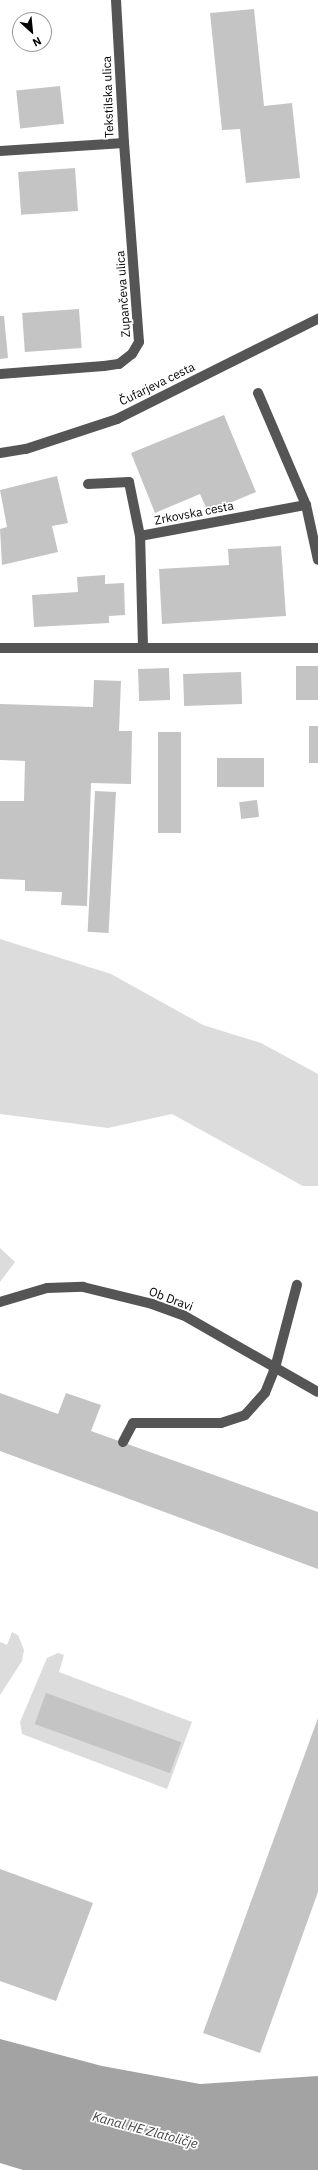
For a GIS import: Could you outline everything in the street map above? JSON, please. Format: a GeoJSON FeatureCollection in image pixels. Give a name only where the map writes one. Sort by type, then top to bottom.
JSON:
{"type":"FeatureCollection","features":[{"type":"Feature","properties":{"kind":"street","name":"Tekstilska ulica"},"geometry":{"type":"LineString","coordinates":[[0,151],[124,143],[116,0]]}},
{"type":"Feature","properties":{"kind":"street","name":"Zupančeva ulica"},"geometry":{"type":"LineString","coordinates":[[0,374],[119,364],[132,354],[140,342],[124,143]]}},
{"type":"Feature","properties":{"kind":"street","name":"Čufarjeva cesta"},"geometry":{"type":"LineString","coordinates":[[0,453],[26,449],[117,419],[318,319]]}},
{"type":"Feature","properties":{"kind":"street"},"geometry":{"type":"LineString","coordinates":[[258,393],[306,505],[318,560]]}},
{"type":"Feature","properties":{"kind":"street"},"geometry":{"type":"LineString","coordinates":[[88,484],[129,482],[140,536]]}},
{"type":"Feature","properties":{"kind":"street","name":"Zrkovska cesta"},"geometry":{"type":"LineString","coordinates":[[143,647],[140,536],[306,505]]}},
{"type":"Feature","properties":{"kind":"street"},"geometry":{"type":"LineString","coordinates":[[0,648],[318,648]]}},
{"type":"Feature","properties":{"kind":"street"},"geometry":{"type":"LineString","coordinates":[[123,1442],[133,1423],[222,1423],[245,1414],[265,1393],[275,1368],[297,1285]]}},
{"type":"Feature","properties":{"kind":"street","name":"Ob Dravi"},"geometry":{"type":"LineString","coordinates":[[0,1302],[47,1288],[83,1287],[122,1296],[183,1315],[318,1392]]}},
{"type":"Feature","properties":{"kind":"shaded area"},"geometry":{"type":"Polygon","coordinates":[[[0,939],[111,974],[203,1025],[261,1043],[318,1074],[318,1186],[303,1186],[172,1114],[108,1128],[0,1114],[0,939]]]}},
{"type":"Feature","properties":{"kind":"shaded area"},"geometry":{"type":"Polygon","coordinates":[[[0,1248],[15,1262],[0,1282],[0,1248]]]}},
{"type":"Feature","properties":{"kind":"shaded area"},"geometry":{"type":"Polygon","coordinates":[[[12,1632],[18,1635],[24,1650],[22,1661],[0,1695],[0,1642],[7,1645],[12,1632]]]}},
{"type":"Feature","properties":{"kind":"shaded area"},"geometry":{"type":"Polygon","coordinates":[[[58,1653],[64,1655],[59,1672],[192,1722],[167,1789],[22,1734],[20,1722],[47,1658],[58,1653]]]}},
{"type":"Feature","properties":{"kind":"water","name":"Kanal HE Zlatoličje"},"geometry":{"type":"Polygon","coordinates":[[[0,2039],[102,2066],[200,2084],[318,2076],[318,2170],[23,2170],[0,2163],[0,2039]]]}},
{"type":"Feature","properties":{"kind":"building"},"geometry":{"type":"Polygon","coordinates":[[[254,9],[264,106],[292,103],[300,178],[246,183],[240,129],[222,130],[210,13],[254,9]]]}},
{"type":"Feature","properties":{"kind":"building"},"geometry":{"type":"Polygon","coordinates":[[[60,86],[64,124],[20,128],[16,91],[60,86]]]}},
{"type":"Feature","properties":{"kind":"building"},"geometry":{"type":"Polygon","coordinates":[[[75,168],[78,211],[21,215],[18,172],[75,168]]]}},
{"type":"Feature","properties":{"kind":"building"},"geometry":{"type":"Polygon","coordinates":[[[79,309],[82,348],[25,352],[22,313],[79,309]]]}},
{"type":"Feature","properties":{"kind":"building"},"geometry":{"type":"Polygon","coordinates":[[[0,316],[4,316],[8,358],[0,359],[0,316]]]}},
{"type":"Feature","properties":{"kind":"building"},"geometry":{"type":"Polygon","coordinates":[[[224,415],[256,492],[208,512],[200,494],[155,513],[131,453],[224,415]]]}},
{"type":"Feature","properties":{"kind":"building"},"geometry":{"type":"Polygon","coordinates":[[[57,476],[68,523],[52,526],[58,552],[2,565],[0,529],[7,527],[0,490],[57,476]]]}},
{"type":"Feature","properties":{"kind":"building"},"geometry":{"type":"Polygon","coordinates":[[[281,546],[286,616],[162,624],[159,569],[229,565],[228,549],[281,546]]]}},
{"type":"Feature","properties":{"kind":"building"},"geometry":{"type":"Polygon","coordinates":[[[105,575],[105,584],[124,583],[125,615],[109,616],[109,623],[34,627],[32,595],[78,592],[77,577],[105,575]]]}},
{"type":"Feature","properties":{"kind":"building"},"geometry":{"type":"Polygon","coordinates":[[[296,666],[318,666],[318,700],[296,700],[296,666]]]}},
{"type":"Feature","properties":{"kind":"building"},"geometry":{"type":"Polygon","coordinates":[[[169,668],[170,700],[139,701],[138,669],[169,668]]]}},
{"type":"Feature","properties":{"kind":"building"},"geometry":{"type":"Polygon","coordinates":[[[241,672],[242,704],[184,706],[183,674],[241,672]]]}},
{"type":"Feature","properties":{"kind":"building"},"geometry":{"type":"Polygon","coordinates":[[[94,680],[121,681],[119,731],[132,731],[131,784],[91,783],[87,906],[61,905],[62,892],[25,891],[25,880],[0,879],[0,801],[24,801],[25,761],[0,760],[0,704],[93,707],[94,680]]]}},
{"type":"Feature","properties":{"kind":"building"},"geometry":{"type":"Polygon","coordinates":[[[309,726],[318,726],[318,763],[309,763],[309,726]]]}},
{"type":"Feature","properties":{"kind":"building"},"geometry":{"type":"Polygon","coordinates":[[[158,732],[181,732],[181,833],[158,833],[158,732]]]}},
{"type":"Feature","properties":{"kind":"building"},"geometry":{"type":"Polygon","coordinates":[[[217,758],[264,758],[264,787],[217,787],[217,758]]]}},
{"type":"Feature","properties":{"kind":"building"},"geometry":{"type":"Polygon","coordinates":[[[95,791],[116,792],[109,933],[88,932],[95,791]]]}},
{"type":"Feature","properties":{"kind":"building"},"geometry":{"type":"Polygon","coordinates":[[[257,800],[259,817],[241,819],[239,802],[257,800]]]}},
{"type":"Feature","properties":{"kind":"building"},"geometry":{"type":"Polygon","coordinates":[[[0,1393],[58,1414],[66,1393],[101,1405],[91,1431],[318,1512],[318,1569],[0,1451],[0,1393]]]}},
{"type":"Feature","properties":{"kind":"building"},"geometry":{"type":"Polygon","coordinates":[[[46,1693],[181,1742],[170,1773],[35,1724],[46,1693]]]}},
{"type":"Feature","properties":{"kind":"building"},"geometry":{"type":"Polygon","coordinates":[[[318,1718],[318,1892],[260,2053],[203,2033],[318,1718]]]}},
{"type":"Feature","properties":{"kind":"building"},"geometry":{"type":"Polygon","coordinates":[[[0,1869],[93,1903],[56,2001],[0,1981],[0,1869]]]}}]}
